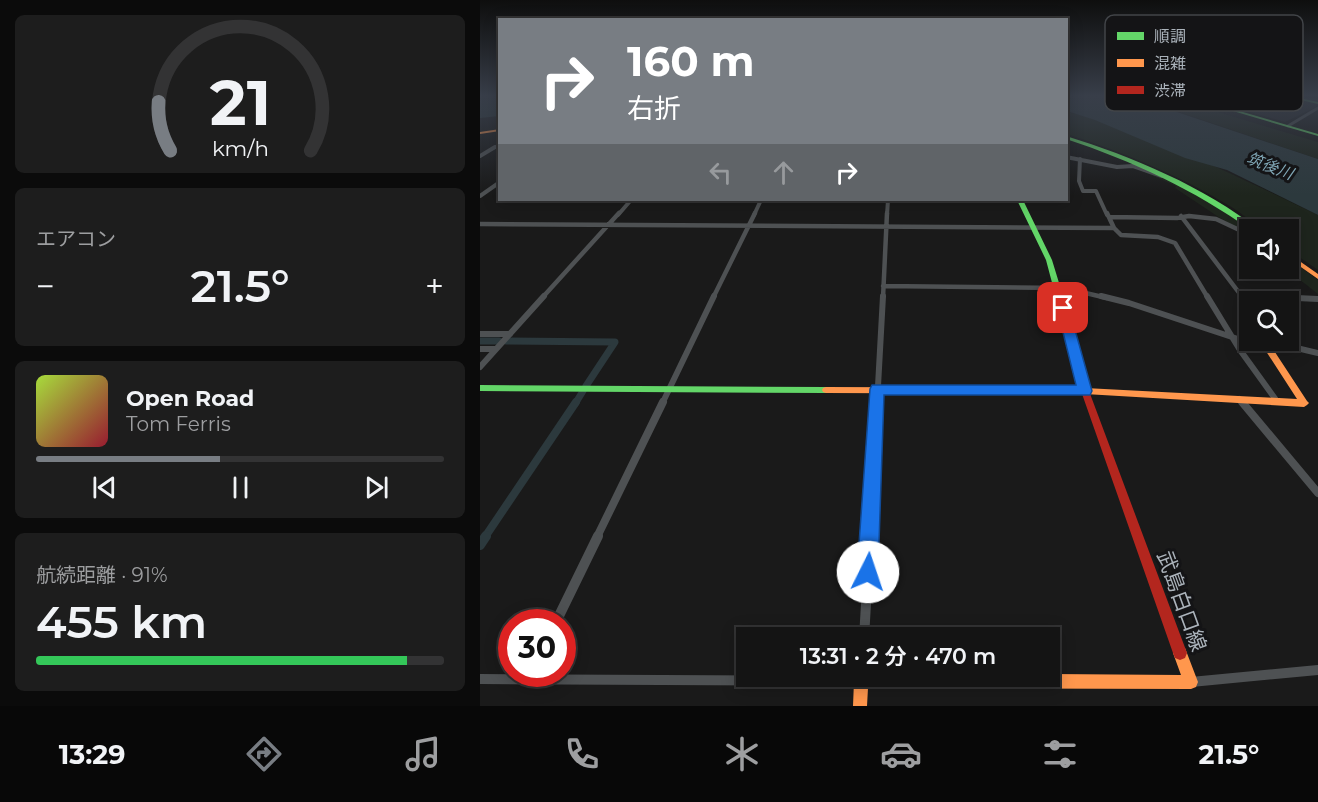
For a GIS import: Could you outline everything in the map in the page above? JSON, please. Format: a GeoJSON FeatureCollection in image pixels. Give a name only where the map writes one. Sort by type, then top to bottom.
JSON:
{"type":"FeatureCollection","features":[{"type":"Feature","properties":{"kind":"main road"},"geometry":{"type":"LineString","coordinates":[[1298,129],[1318,135]]}},
{"type":"Feature","properties":{"kind":"main road"},"geometry":{"type":"LineString","coordinates":[[480,133],[498,130]]}},
{"type":"Feature","properties":{"kind":"main road"},"geometry":{"type":"LineString","coordinates":[[1068,138],[1129,159],[1173,179],[1219,204],[1240,219]]}},
{"type":"Feature","properties":{"kind":"main road","name":"武島白口線"},"geometry":{"type":"LineString","coordinates":[[1020,201],[1049,260],[1085,391],[1191,682]]}},
{"type":"Feature","properties":{"kind":"main road"},"geometry":{"type":"LineString","coordinates":[[1299,263],[1318,277]]}},
{"type":"Feature","properties":{"kind":"main road"},"geometry":{"type":"LineString","coordinates":[[480,388],[1085,391],[1276,400],[1304,404],[1270,351]]}},
{"type":"Feature","properties":{"kind":"main road"},"geometry":{"type":"LineString","coordinates":[[1060,681],[1191,682]]}},
{"type":"Feature","properties":{"kind":"main road"},"geometry":{"type":"LineString","coordinates":[[860,706],[861,687]]}},
{"type":"Feature","properties":{"kind":"street"},"geometry":{"type":"LineString","coordinates":[[480,156],[498,145]]}},
{"type":"Feature","properties":{"kind":"street"},"geometry":{"type":"LineString","coordinates":[[1068,158],[1117,167],[1133,166],[1173,179]]}},
{"type":"Feature","properties":{"kind":"street"},"geometry":{"type":"LineString","coordinates":[[1080,159],[1078,181],[1083,191],[1096,191],[1114,228],[1121,235],[1158,237],[1175,243],[1233,338],[1276,400]]}},
{"type":"Feature","properties":{"kind":"street"},"geometry":{"type":"LineString","coordinates":[[480,196],[498,183]]}},
{"type":"Feature","properties":{"kind":"street"},"geometry":{"type":"LineString","coordinates":[[480,367],[630,201]]}},
{"type":"Feature","properties":{"kind":"street"},"geometry":{"type":"LineString","coordinates":[[562,609],[761,201]]}},
{"type":"Feature","properties":{"kind":"street"},"geometry":{"type":"LineString","coordinates":[[865,627],[888,201]]}},
{"type":"Feature","properties":{"kind":"street"},"geometry":{"type":"LineString","coordinates":[[1109,216],[1177,218],[1181,216],[1224,220],[1239,229]]}},
{"type":"Feature","properties":{"kind":"street"},"geometry":{"type":"LineString","coordinates":[[1181,216],[1239,293]]}},
{"type":"Feature","properties":{"kind":"street"},"geometry":{"type":"LineString","coordinates":[[480,224],[1114,228]]}},
{"type":"Feature","properties":{"kind":"street"},"geometry":{"type":"LineString","coordinates":[[883,286],[1058,287],[1129,303],[1239,339]]}},
{"type":"Feature","properties":{"kind":"street"},"geometry":{"type":"LineString","coordinates":[[1299,298],[1318,298]]}},
{"type":"Feature","properties":{"kind":"street"},"geometry":{"type":"LineString","coordinates":[[480,334],[510,334]]}},
{"type":"Feature","properties":{"kind":"street"},"geometry":{"type":"LineString","coordinates":[[1299,348],[1317,352]]}},
{"type":"Feature","properties":{"kind":"street"},"geometry":{"type":"LineString","coordinates":[[480,349],[496,349]]}},
{"type":"Feature","properties":{"kind":"street"},"geometry":{"type":"LineString","coordinates":[[1238,399],[1318,493]]}},
{"type":"Feature","properties":{"kind":"street"},"geometry":{"type":"LineString","coordinates":[[1191,682],[1318,670]]}},
{"type":"Feature","properties":{"kind":"street"},"geometry":{"type":"LineString","coordinates":[[576,677],[736,682]]}},
{"type":"Feature","properties":{"kind":"street"},"geometry":{"type":"LineString","coordinates":[[480,679],[498,678]]}},
{"type":"Feature","properties":{"kind":"shaded area"},"geometry":{"type":"Polygon","coordinates":[[[1068,129],[1122,129],[1131,132],[1225,171],[1318,215],[1318,270],[1299,257],[1299,219],[1248,219],[1213,196],[1131,157],[1068,134],[1068,129]]]}},
{"type":"Feature","properties":{"kind":"shaded area"},"geometry":{"type":"Polygon","coordinates":[[[1229,129],[1274,129],[1318,142],[1318,159],[1229,129]]]}},
{"type":"Feature","properties":{"kind":"shaded area"},"geometry":{"type":"Polygon","coordinates":[[[1133,167],[1174,180],[1195,191],[1239,220],[1239,228],[1175,188],[1176,186],[1133,167]]]}},
{"type":"Feature","properties":{"kind":"shaded area"},"geometry":{"type":"Polygon","coordinates":[[[1299,266],[1318,280],[1318,294],[1299,279],[1299,266]]]}},
{"type":"Feature","properties":{"kind":"water","name":"筑後川"},"geometry":{"type":"Polygon","coordinates":[[[1116,129],[1228,129],[1318,159],[1318,215],[1227,170],[1185,158],[1116,129]]]}},
{"type":"Feature","properties":{"kind":"waterway"},"geometry":{"type":"LineString","coordinates":[[480,341],[499,341]]}},
{"type":"Feature","properties":{"kind":"waterway"},"geometry":{"type":"LineString","coordinates":[[506,341],[615,342],[586,386]]}},
{"type":"Feature","properties":{"kind":"waterway"},"geometry":{"type":"LineString","coordinates":[[575,404],[583,391]]}},
{"type":"Feature","properties":{"kind":"waterway"},"geometry":{"type":"LineString","coordinates":[[485,537],[576,402]]}},
{"type":"Feature","properties":{"kind":"waterway"},"geometry":{"type":"LineString","coordinates":[[480,545],[486,536]]}},
{"type":"Feature","properties":{"kind":"traffic: fast"},"geometry":{"type":"LineString","coordinates":[[1297,129],[1318,135]]}},
{"type":"Feature","properties":{"kind":"traffic: fast"},"geometry":{"type":"LineString","coordinates":[[1068,138],[1117,155],[1165,176],[1240,219]]}},
{"type":"Feature","properties":{"kind":"traffic: fast"},"geometry":{"type":"LineString","coordinates":[[1020,201],[1049,260],[1063,309]]}},
{"type":"Feature","properties":{"kind":"traffic: fast"},"geometry":{"type":"LineString","coordinates":[[480,388],[826,390]]}},
{"type":"Feature","properties":{"kind":"traffic: slow"},"geometry":{"type":"LineString","coordinates":[[480,133],[498,130]]}},
{"type":"Feature","properties":{"kind":"traffic: slow"},"geometry":{"type":"LineString","coordinates":[[1299,263],[1318,277]]}},
{"type":"Feature","properties":{"kind":"traffic: slow"},"geometry":{"type":"LineString","coordinates":[[826,390],[1085,391],[1304,403],[1270,351]]}},
{"type":"Feature","properties":{"kind":"traffic: slow"},"geometry":{"type":"LineString","coordinates":[[860,706],[861,681],[1191,682],[1180,653]]}},
{"type":"Feature","properties":{"kind":"traffic: jam"},"geometry":{"type":"LineString","coordinates":[[1063,309],[1085,391],[1180,653]]}},
{"type":"Feature","properties":{"kind":"route"},"geometry":{"type":"LineString","coordinates":[[868,572],[877,389],[1085,391],[1063,308]]}}]}
